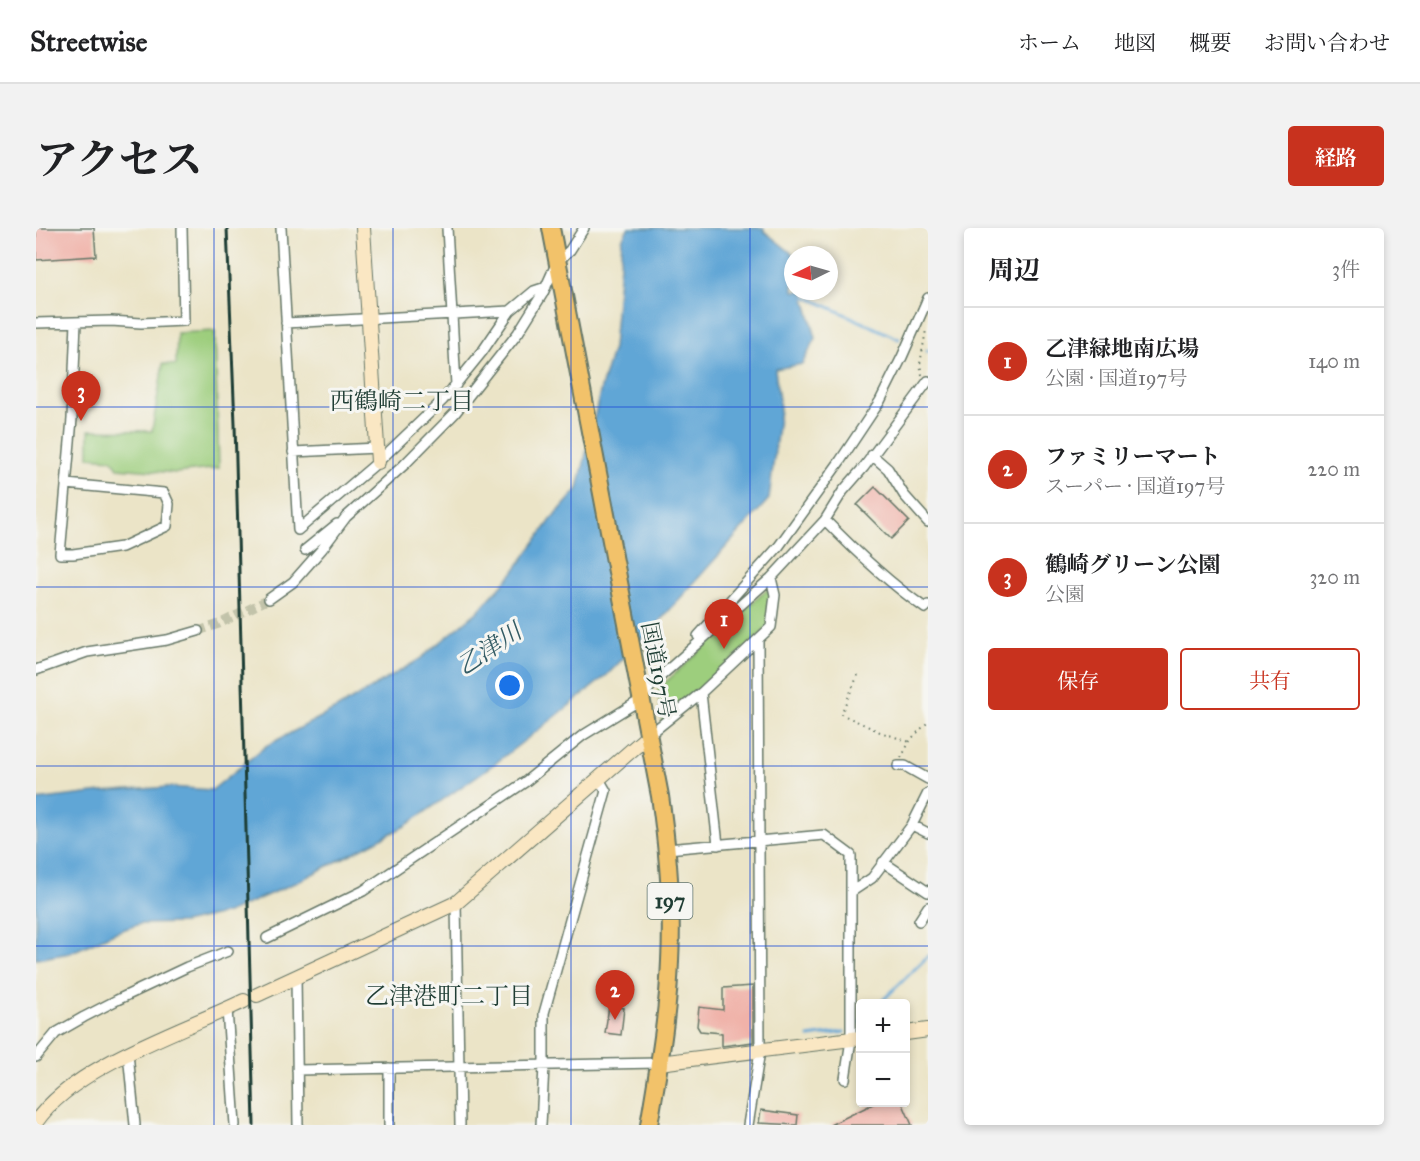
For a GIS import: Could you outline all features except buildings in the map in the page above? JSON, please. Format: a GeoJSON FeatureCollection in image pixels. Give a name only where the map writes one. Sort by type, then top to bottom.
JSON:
{"type":"FeatureCollection","features":[{"type":"Feature","properties":{"kind":"highway","name":"国道197号"},"geometry":{"type":"LineString","coordinates":[[551,228],[554,276],[642,699],[660,796],[667,849],[670,887],[670,960],[659,1063],[649,1125]]}},
{"type":"Feature","properties":{"kind":"street"},"geometry":{"type":"LineString","coordinates":[[36,323],[184,321],[182,228]]}},
{"type":"Feature","properties":{"kind":"street"},"geometry":{"type":"LineString","coordinates":[[281,228],[297,530],[377,455],[443,400],[510,311],[554,276]]}},
{"type":"Feature","properties":{"kind":"street"},"geometry":{"type":"LineString","coordinates":[[363,228],[377,455]]}},
{"type":"Feature","properties":{"kind":"street"},"geometry":{"type":"LineString","coordinates":[[447,228],[456,385]]}},
{"type":"Feature","properties":{"kind":"street"},"geometry":{"type":"LineString","coordinates":[[305,550],[404,465],[455,413],[518,333],[584,228]]}},
{"type":"Feature","properties":{"kind":"street"},"geometry":{"type":"LineString","coordinates":[[687,652],[699,633],[779,546],[840,460],[879,401],[902,357],[928,298]]}},
{"type":"Feature","properties":{"kind":"street"},"geometry":{"type":"LineString","coordinates":[[286,323],[510,311]]}},
{"type":"Feature","properties":{"kind":"street"},"geometry":{"type":"LineString","coordinates":[[66,484],[164,494],[168,504],[167,526],[122,547],[60,554],[66,484],[72,419],[76,322]]}},
{"type":"Feature","properties":{"kind":"street"},"geometry":{"type":"LineString","coordinates":[[267,938],[363,891],[525,782],[582,736],[642,699],[652,684],[771,578],[825,520],[843,491],[927,382]]}},
{"type":"Feature","properties":{"kind":"street"},"geometry":{"type":"LineString","coordinates":[[293,452],[377,455]]}},
{"type":"Feature","properties":{"kind":"street"},"geometry":{"type":"LineString","coordinates":[[872,455],[888,469],[904,495],[928,522]]}},
{"type":"Feature","properties":{"kind":"street"},"geometry":{"type":"LineString","coordinates":[[269,599],[293,582],[308,567],[346,517]]}},
{"type":"Feature","properties":{"kind":"street"},"geometry":{"type":"LineString","coordinates":[[825,520],[866,562],[925,608],[928,605]]}},
{"type":"Feature","properties":{"kind":"street"},"geometry":{"type":"LineString","coordinates":[[257,995],[456,903],[649,735],[701,693],[758,641],[771,627],[775,595],[771,578]]}},
{"type":"Feature","properties":{"kind":"street"},"geometry":{"type":"LineString","coordinates":[[36,670],[87,652],[167,640],[198,631]]}},
{"type":"Feature","properties":{"kind":"street"},"geometry":{"type":"LineString","coordinates":[[748,1125],[760,1051],[758,641]]}},
{"type":"Feature","properties":{"kind":"street"},"geometry":{"type":"LineString","coordinates":[[701,693],[718,845]]}},
{"type":"Feature","properties":{"kind":"street"},"geometry":{"type":"LineString","coordinates":[[898,766],[905,766],[928,779]]}},
{"type":"Feature","properties":{"kind":"street"},"geometry":{"type":"LineString","coordinates":[[541,1125],[544,1013],[606,791],[599,779]]}},
{"type":"Feature","properties":{"kind":"street"},"geometry":{"type":"LineString","coordinates":[[851,892],[872,878],[912,825],[928,794]]}},
{"type":"Feature","properties":{"kind":"street"},"geometry":{"type":"LineString","coordinates":[[912,825],[928,833]]}},
{"type":"Feature","properties":{"kind":"street"},"geometry":{"type":"LineString","coordinates":[[667,849],[824,835],[851,855],[856,1039],[845,1079]]}},
{"type":"Feature","properties":{"kind":"street"},"geometry":{"type":"LineString","coordinates":[[883,862],[928,892]]}},
{"type":"Feature","properties":{"kind":"street"},"geometry":{"type":"LineString","coordinates":[[456,903],[460,1125]]}},
{"type":"Feature","properties":{"kind":"street"},"geometry":{"type":"LineString","coordinates":[[919,921],[928,907]]}},
{"type":"Feature","properties":{"kind":"street"},"geometry":{"type":"LineString","coordinates":[[36,1057],[56,1033],[108,1004],[187,967],[228,951]]}},
{"type":"Feature","properties":{"kind":"street"},"geometry":{"type":"LineString","coordinates":[[296,976],[298,1125]]}},
{"type":"Feature","properties":{"kind":"street"},"geometry":{"type":"LineString","coordinates":[[41,1120],[78,1082],[128,1053],[244,1001]]}},
{"type":"Feature","properties":{"kind":"street"},"geometry":{"type":"LineString","coordinates":[[227,1009],[235,1125]]}},
{"type":"Feature","properties":{"kind":"street"},"geometry":{"type":"LineString","coordinates":[[910,1032],[928,1030]]}},
{"type":"Feature","properties":{"kind":"street"},"geometry":{"type":"LineString","coordinates":[[297,1070],[659,1063],[856,1039]]}},
{"type":"Feature","properties":{"kind":"street"},"geometry":{"type":"LineString","coordinates":[[128,1053],[135,1125]]}},
{"type":"Feature","properties":{"kind":"street"},"geometry":{"type":"LineString","coordinates":[[389,1068],[389,1125]]}},
{"type":"Feature","properties":{"kind":"path"},"geometry":{"type":"LineString","coordinates":[[926,329],[920,364],[927,382]]}},
{"type":"Feature","properties":{"kind":"path"},"geometry":{"type":"LineString","coordinates":[[858,675],[841,714],[880,732],[910,742]]}},
{"type":"Feature","properties":{"kind":"path"},"geometry":{"type":"LineString","coordinates":[[898,766],[904,749],[928,722]]}},
{"type":"Feature","properties":{"kind":"green space"},"geometry":{"type":"Polygon","coordinates":[[[215,331],[219,468],[176,473],[118,468],[112,459],[89,457],[89,430],[152,431],[163,364],[176,365],[177,333],[215,331]]]}},
{"type":"Feature","properties":{"kind":"green space"},"geometry":{"type":"Polygon","coordinates":[[[771,586],[770,626],[662,723],[658,689],[771,586]]]}},
{"type":"Feature","properties":{"kind":"water","name":"乙津川"},"geometry":{"type":"Polygon","coordinates":[[[628,228],[764,228],[764,231],[784,247],[784,300],[805,300],[816,338],[802,364],[775,369],[780,409],[769,499],[658,623],[607,675],[497,762],[405,826],[299,881],[227,913],[183,923],[140,924],[70,953],[36,959],[36,800],[170,787],[212,790],[266,746],[338,708],[420,659],[477,612],[512,574],[551,520],[578,489],[601,388],[613,348],[622,240],[628,228]]]}},
{"type":"Feature","properties":{"kind":"waterway"},"geometry":{"type":"LineString","coordinates":[[814,300],[899,339]]}},
{"type":"Feature","properties":{"kind":"waterway"},"geometry":{"type":"LineString","coordinates":[[884,999],[928,956]]}},
{"type":"Feature","properties":{"kind":"waterway"},"geometry":{"type":"LineString","coordinates":[[809,1037],[844,1032]]}},
{"type":"Feature","properties":{"kind":"tunnel"},"geometry":{"type":"LineString","coordinates":[[198,631],[219,624],[269,599]]}},
{"type":"Feature","properties":{"kind":"railway"},"geometry":{"type":"LineString","coordinates":[[227,228],[235,424],[254,1125]]}},
{"type":"Feature","properties":{"kind":"place","name":"鶴崎グリーン公園"},"geometry":{"type":"Point","coordinates":[81,421]}},
{"type":"Feature","properties":{"kind":"place","name":"乙津緑地南広場"},"geometry":{"type":"Point","coordinates":[724,649]}},
{"type":"Feature","properties":{"kind":"place","name":"ファミリーマート"},"geometry":{"type":"Point","coordinates":[615,1020]}},
{"type":"Feature","properties":{"kind":"district","name":"西鶴崎二丁目"},"geometry":{"type":"Point","coordinates":[402,401]}},
{"type":"Feature","properties":{"kind":"district","name":"乙津港町二丁目"},"geometry":{"type":"Point","coordinates":[449,996]}}]}
